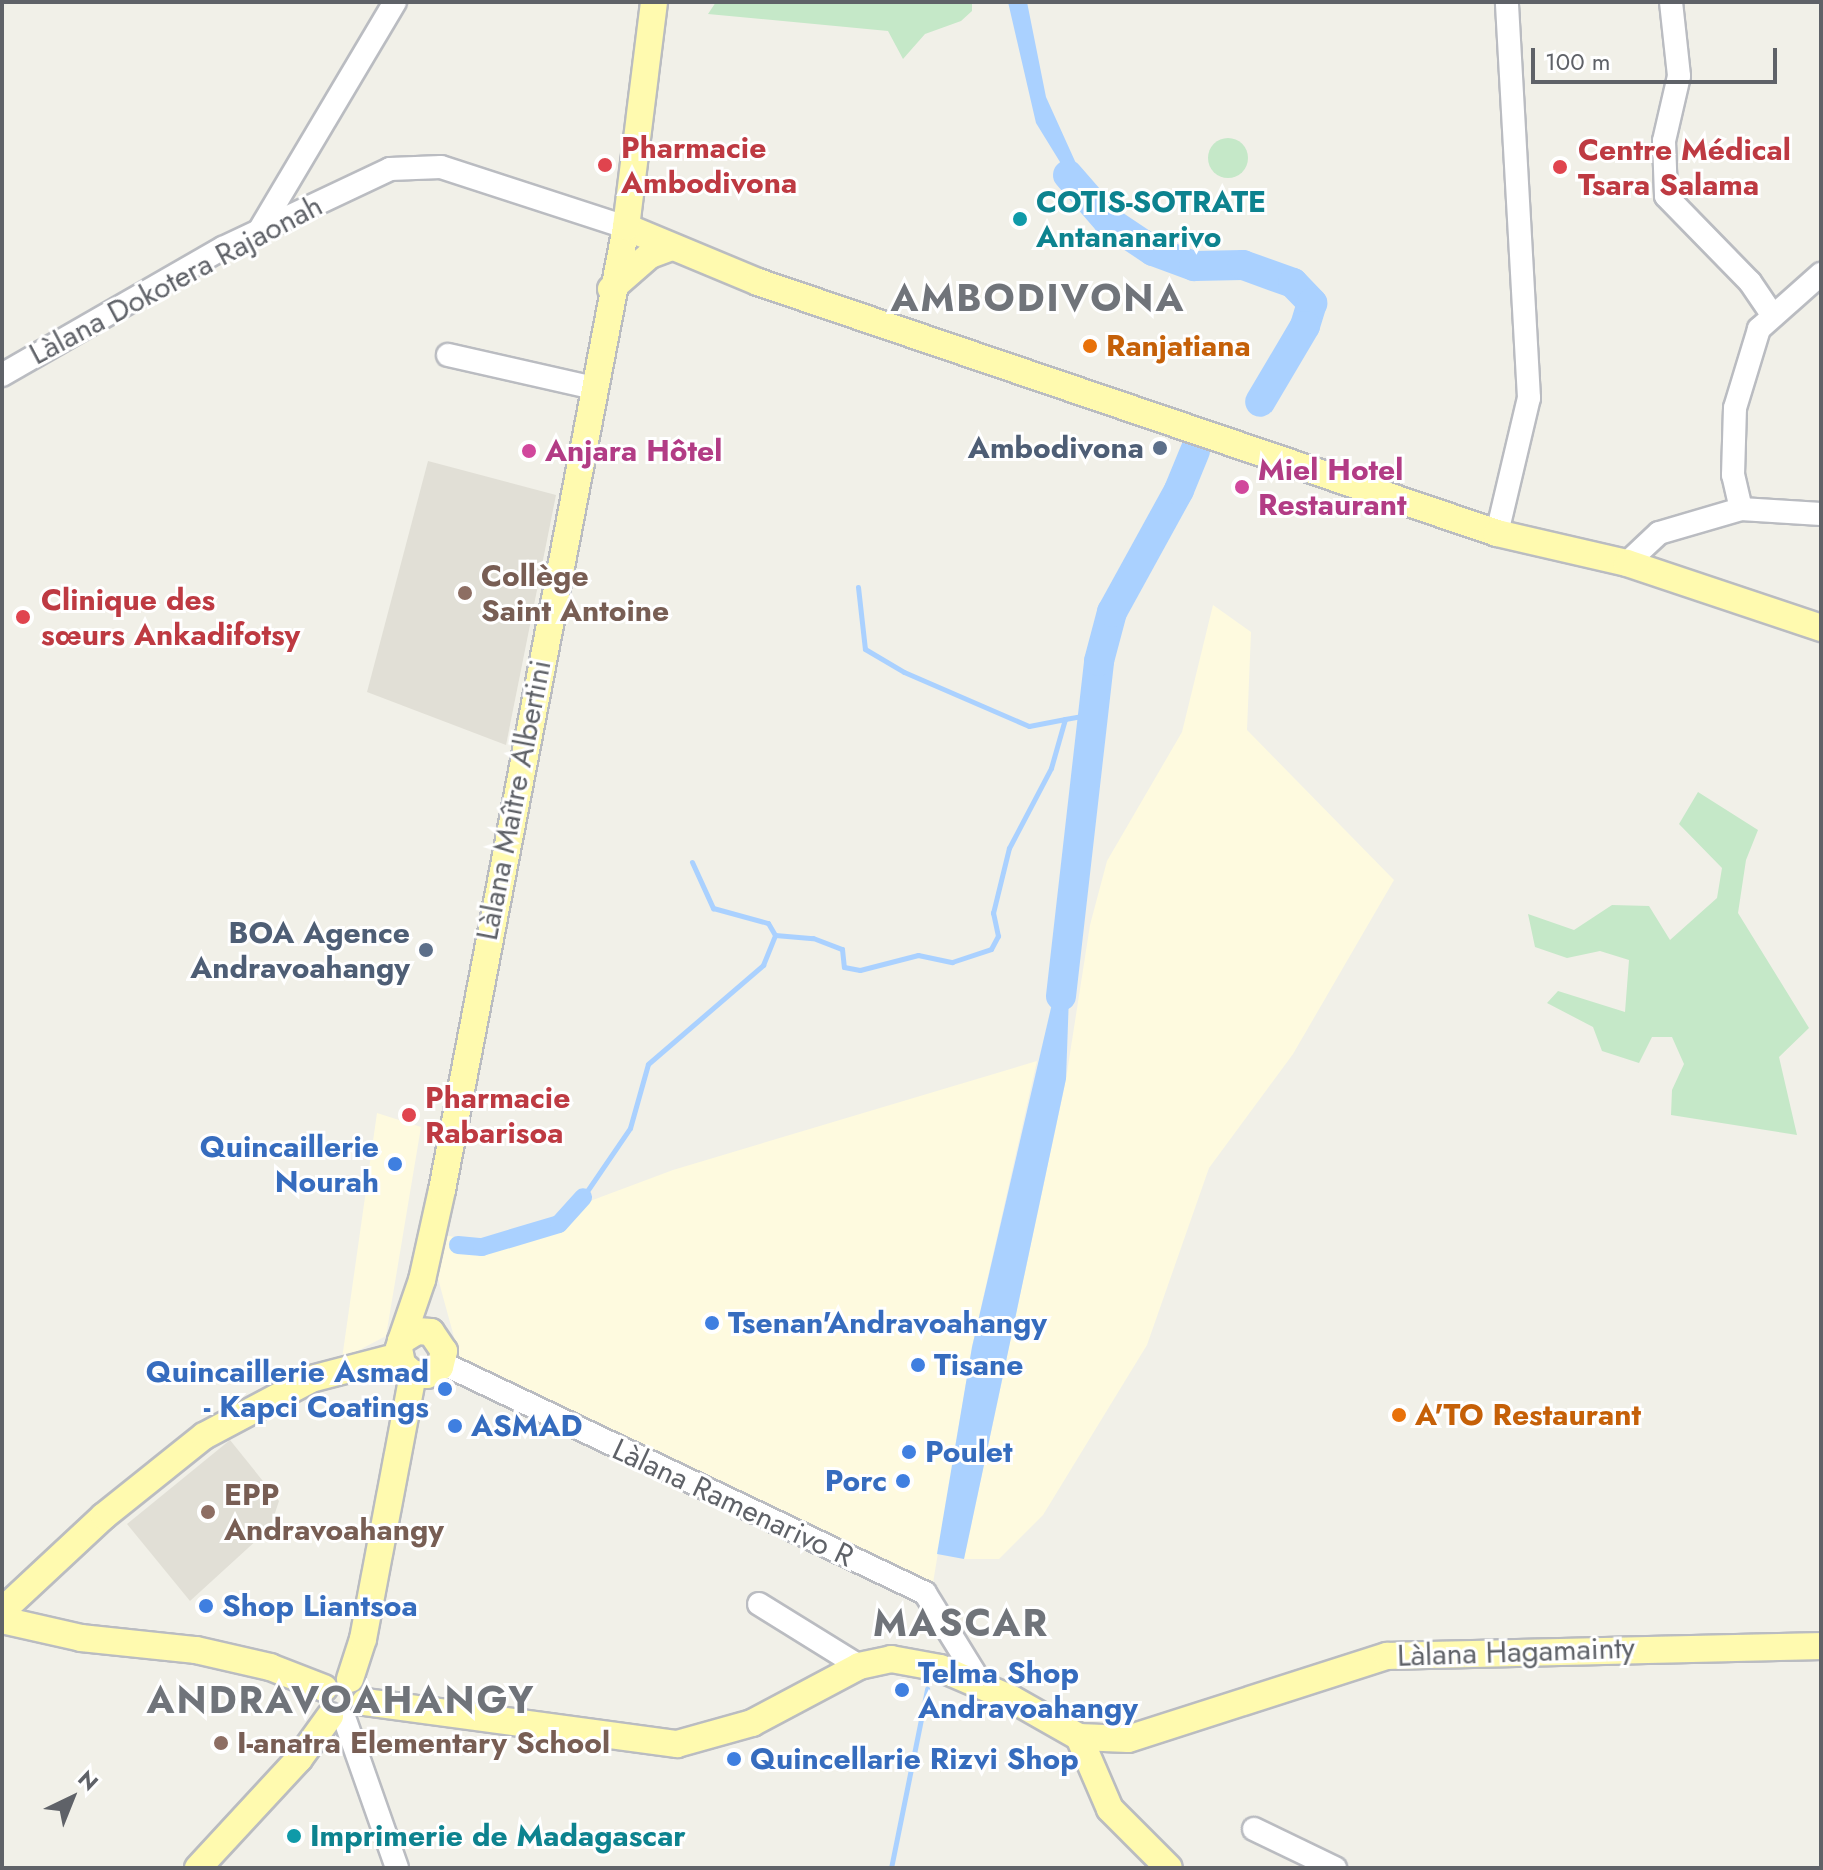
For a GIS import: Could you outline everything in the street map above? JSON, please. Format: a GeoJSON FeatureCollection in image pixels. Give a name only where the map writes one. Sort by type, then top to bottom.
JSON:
{"type":"FeatureCollection","features":[{"type":"Feature","properties":{"kind":"main road","name":"Làlana Maître Albertini"},"geometry":{"type":"LineString","coordinates":[[350,1679],[363,1639],[404,1357],[422,1280],[611,289],[626,227],[654,2]]}},
{"type":"Feature","properties":{"kind":"main road"},"geometry":{"type":"LineString","coordinates":[[626,227],[715,261],[758,282],[1041,368],[1527,536],[1627,563],[1821,628]]}},
{"type":"Feature","properties":{"kind":"main road"},"geometry":{"type":"LineString","coordinates":[[611,289],[650,255],[672,247]]}},
{"type":"Feature","properties":{"kind":"main road","name":"Làlana Maître Albertini"},"geometry":{"type":"LineString","coordinates":[[422,1280],[431,1332]]}},
{"type":"Feature","properties":{"kind":"main road"},"geometry":{"type":"LineString","coordinates":[[417,1331],[431,1332],[440,1340],[442,1363],[427,1375],[404,1357],[417,1331]]}},
{"type":"Feature","properties":{"kind":"main road"},"geometry":{"type":"LineString","coordinates":[[2,1611],[104,1516],[204,1436],[311,1379],[404,1357]]}},
{"type":"Feature","properties":{"kind":"main road"},"geometry":{"type":"LineString","coordinates":[[2,1620],[81,1638],[196,1650],[270,1667],[324,1688]]}},
{"type":"Feature","properties":{"kind":"main road","name":"Làlana Hagamainty"},"geometry":{"type":"LineString","coordinates":[[1079,1737],[1128,1739],[1387,1656],[1821,1646]]}},
{"type":"Feature","properties":{"kind":"main road"},"geometry":{"type":"LineString","coordinates":[[365,1702],[677,1744],[752,1723],[859,1666],[891,1659],[940,1668],[1079,1737],[1110,1809],[1169,1868]]}},
{"type":"Feature","properties":{"kind":"main road"},"geometry":{"type":"LineString","coordinates":[[198,1868],[338,1718],[360,1712],[365,1702],[364,1691],[350,1679],[330,1681],[320,1699],[338,1718]]}},
{"type":"Feature","properties":{"kind":"street"},"geometry":{"type":"LineString","coordinates":[[259,231],[395,2]]}},
{"type":"Feature","properties":{"kind":"street"},"geometry":{"type":"LineString","coordinates":[[1498,526],[1529,398],[1507,2]]}},
{"type":"Feature","properties":{"kind":"street"},"geometry":{"type":"LineString","coordinates":[[1671,2],[1679,76],[1664,141],[1666,196],[1750,282],[1773,316]]}},
{"type":"Feature","properties":{"kind":"street","name":"Làlana Dokotera Rajaonah"},"geometry":{"type":"LineString","coordinates":[[2,375],[259,231],[390,169],[441,167],[626,227]]}},
{"type":"Feature","properties":{"kind":"street"},"geometry":{"type":"LineString","coordinates":[[1741,509],[1733,475],[1735,408],[1759,329],[1821,274]]}},
{"type":"Feature","properties":{"kind":"street"},"geometry":{"type":"LineString","coordinates":[[448,355],[594,388]]}},
{"type":"Feature","properties":{"kind":"street"},"geometry":{"type":"LineString","coordinates":[[1627,563],[1659,533],[1741,509],[1821,514]]}},
{"type":"Feature","properties":{"kind":"street","name":"Làlana Ramenarivo R"},"geometry":{"type":"LineString","coordinates":[[442,1363],[925,1593],[983,1687]]}},
{"type":"Feature","properties":{"kind":"street"},"geometry":{"type":"LineString","coordinates":[[759,1604],[859,1666]]}},
{"type":"Feature","properties":{"kind":"street"},"geometry":{"type":"LineString","coordinates":[[338,1718],[397,1868]]}},
{"type":"Feature","properties":{"kind":"street"},"geometry":{"type":"LineString","coordinates":[[1254,1829],[1335,1868]]}},
{"type":"Feature","properties":{"kind":"shaded area","name":"Collège Saint Antoine"},"geometry":{"type":"Polygon","coordinates":[[[428,461],[556,495],[506,745],[367,692],[428,461]]]}},
{"type":"Feature","properties":{"kind":"shaded area","name":"Tsenan'Andravoahangy"},"geometry":{"type":"Polygon","coordinates":[[[1213,605],[1251,632],[1247,730],[1394,880],[1293,1054],[1209,1168],[1147,1345],[1043,1515],[999,1559],[964,1559],[1066,1079],[1090,925],[1107,861],[1182,732],[1213,605]]]}},
{"type":"Feature","properties":{"kind":"shaded area","name":"Tsenan'Andravoahangy"},"geometry":{"type":"Polygon","coordinates":[[[1037,1061],[972,1347],[933,1583],[462,1366],[437,1275],[445,1235],[480,1243],[555,1219],[566,1210],[673,1170],[1037,1061]]]}},
{"type":"Feature","properties":{"kind":"shaded area"},"geometry":{"type":"Polygon","coordinates":[[[377,1113],[421,1127],[386,1336],[342,1359],[377,1113]]]}},
{"type":"Feature","properties":{"kind":"shaded area","name":"EPP Andravoahangy"},"geometry":{"type":"Polygon","coordinates":[[[230,1440],[279,1501],[270,1528],[190,1601],[127,1524],[230,1440]]]}},
{"type":"Feature","properties":{"kind":"green space"},"geometry":{"type":"Polygon","coordinates":[[[716,2],[972,2],[972,11],[961,21],[925,34],[903,59],[888,31],[708,14],[716,2]]]}},
{"type":"Feature","properties":{"kind":"green space"},"geometry":{"type":"Polygon","coordinates":[[[1228,138],[1242,144],[1248,158],[1242,172],[1228,178],[1214,172],[1208,158],[1214,144],[1228,138]]]}},
{"type":"Feature","properties":{"kind":"green space"},"geometry":{"type":"Polygon","coordinates":[[[1698,792],[1758,830],[1746,860],[1738,913],[1809,1028],[1779,1057],[1797,1135],[1671,1115],[1672,1090],[1684,1064],[1672,1037],[1652,1037],[1639,1063],[1602,1051],[1593,1027],[1547,1003],[1558,991],[1625,1012],[1629,960],[1600,951],[1567,958],[1535,947],[1528,914],[1574,930],[1612,905],[1649,906],[1670,940],[1717,898],[1722,868],[1679,824],[1698,792]]]}},
{"type":"Feature","properties":{"kind":"water"},"geometry":{"type":"Polygon","coordinates":[[[1008,2],[1027,2],[1046,97],[1079,170],[1068,175],[1036,123],[1008,2]]]}},
{"type":"Feature","properties":{"kind":"water"},"geometry":{"type":"Polygon","coordinates":[[[1054,995],[1069,996],[1066,1079],[964,1559],[937,1554],[972,1347],[1054,995]]]}},
{"type":"Feature","properties":{"kind":"waterway"},"geometry":{"type":"LineString","coordinates":[[1068,175],[1108,221],[1153,251],[1194,266],[1243,265],[1293,283],[1312,303],[1305,326],[1260,402]]}},
{"type":"Feature","properties":{"kind":"waterway"},"geometry":{"type":"LineString","coordinates":[[1061,996],[1099,661],[1112,612],[1179,490],[1195,451]]}},
{"type":"Feature","properties":{"kind":"waterway"},"geometry":{"type":"LineString","coordinates":[[858,587],[865,649],[904,672],[1029,726],[1065,719]]}},
{"type":"Feature","properties":{"kind":"waterway"},"geometry":{"type":"LineString","coordinates":[[692,862],[713,908],[768,923],[775,935],[813,938],[842,949],[844,967],[860,970],[918,955],[952,962],[991,949],[998,936],[993,913],[1009,848],[1051,768],[1065,719],[1093,714]]}},
{"type":"Feature","properties":{"kind":"waterway"},"geometry":{"type":"LineString","coordinates":[[583,1197],[630,1128],[648,1064],[763,965],[775,935]]}},
{"type":"Feature","properties":{"kind":"waterway"},"geometry":{"type":"LineString","coordinates":[[458,1245],[482,1247],[559,1224],[583,1197]]}},
{"type":"Feature","properties":{"kind":"waterway"},"geometry":{"type":"LineString","coordinates":[[891,1868],[927,1689]]}},
{"type":"Feature","properties":{"kind":"place","name":"Pharmacie Ambodivona"},"geometry":{"type":"Point","coordinates":[605,165]}},
{"type":"Feature","properties":{"kind":"place","name":"Centre Médical Tsara Salama"},"geometry":{"type":"Point","coordinates":[1560,167]}},
{"type":"Feature","properties":{"kind":"place","name":"COTIS-SOTRATE Antananarivo"},"geometry":{"type":"Point","coordinates":[1020,219]}},
{"type":"Feature","properties":{"kind":"place","name":"Ranjatiana"},"geometry":{"type":"Point","coordinates":[1090,346]}},
{"type":"Feature","properties":{"kind":"place","name":"Ambodivona"},"geometry":{"type":"Point","coordinates":[1160,448]}},
{"type":"Feature","properties":{"kind":"place","name":"Anjara Hôtel"},"geometry":{"type":"Point","coordinates":[529,451]}},
{"type":"Feature","properties":{"kind":"place","name":"Miel Hotel Restaurant"},"geometry":{"type":"Point","coordinates":[1242,487]}},
{"type":"Feature","properties":{"kind":"place","name":"Collège Saint Antoine"},"geometry":{"type":"Point","coordinates":[465,593]}},
{"type":"Feature","properties":{"kind":"place","name":"Clinique des sœurs Ankadifotsy"},"geometry":{"type":"Point","coordinates":[23,617]}},
{"type":"Feature","properties":{"kind":"place","name":"BOA Agence Andravoahangy"},"geometry":{"type":"Point","coordinates":[426,950]}},
{"type":"Feature","properties":{"kind":"place","name":"Pharmacie Rabarisoa"},"geometry":{"type":"Point","coordinates":[409,1115]}},
{"type":"Feature","properties":{"kind":"place","name":"Quincaillerie Nourah"},"geometry":{"type":"Point","coordinates":[395,1164]}},
{"type":"Feature","properties":{"kind":"place","name":"Tsenan'Andravoahangy"},"geometry":{"type":"Point","coordinates":[712,1323]}},
{"type":"Feature","properties":{"kind":"place","name":"Tisane"},"geometry":{"type":"Point","coordinates":[918,1365]}},
{"type":"Feature","properties":{"kind":"place","name":"Quincaillerie Asmad - Kapci Coatings"},"geometry":{"type":"Point","coordinates":[445,1389]}},
{"type":"Feature","properties":{"kind":"place","name":"A'TO Restaurant"},"geometry":{"type":"Point","coordinates":[1399,1415]}},
{"type":"Feature","properties":{"kind":"place","name":"ASMAD"},"geometry":{"type":"Point","coordinates":[455,1426]}},
{"type":"Feature","properties":{"kind":"place","name":"Poulet"},"geometry":{"type":"Point","coordinates":[909,1452]}},
{"type":"Feature","properties":{"kind":"place","name":"Porc"},"geometry":{"type":"Point","coordinates":[903,1481]}},
{"type":"Feature","properties":{"kind":"place","name":"EPP Andravoahangy"},"geometry":{"type":"Point","coordinates":[208,1512]}},
{"type":"Feature","properties":{"kind":"place","name":"Shop Liantsoa"},"geometry":{"type":"Point","coordinates":[206,1606]}},
{"type":"Feature","properties":{"kind":"place","name":"Telma Shop Andravoahangy"},"geometry":{"type":"Point","coordinates":[902,1690]}},
{"type":"Feature","properties":{"kind":"place","name":"I-anatra Elementary School"},"geometry":{"type":"Point","coordinates":[221,1743]}},
{"type":"Feature","properties":{"kind":"place","name":"Quincellarie Rizvi Shop"},"geometry":{"type":"Point","coordinates":[734,1759]}},
{"type":"Feature","properties":{"kind":"place","name":"Imprimerie de Madagascar"},"geometry":{"type":"Point","coordinates":[294,1836]}},
{"type":"Feature","properties":{"kind":"district","name":"AMBODIVONA"},"geometry":{"type":"Point","coordinates":[1038,298]}},
{"type":"Feature","properties":{"kind":"district","name":"MASCAR"},"geometry":{"type":"Point","coordinates":[961,1623]}},
{"type":"Feature","properties":{"kind":"district","name":"ANDRAVOAHANGY"},"geometry":{"type":"Point","coordinates":[341,1700]}}]}
